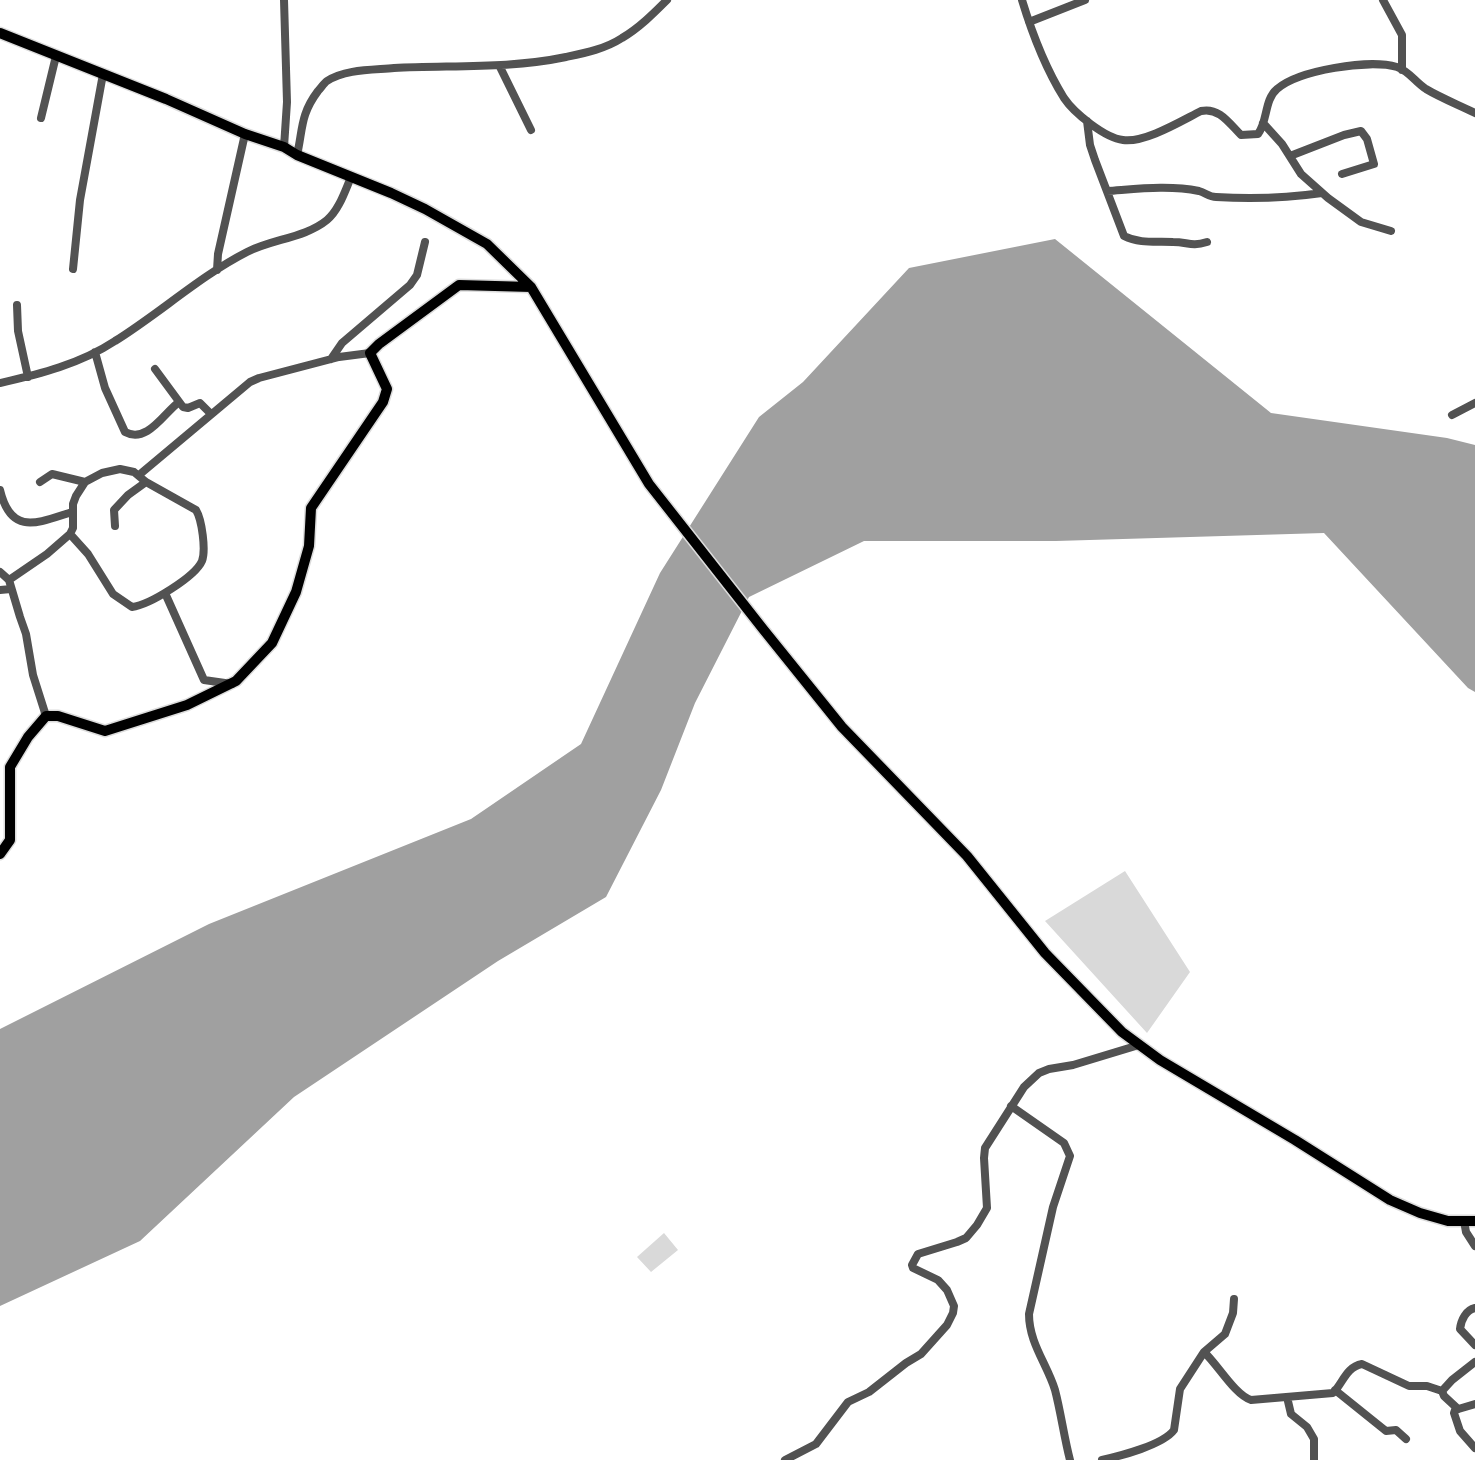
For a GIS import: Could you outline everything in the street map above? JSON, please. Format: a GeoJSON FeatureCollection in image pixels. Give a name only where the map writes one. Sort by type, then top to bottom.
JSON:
{"type":"FeatureCollection","features":[{"type":"Feature","properties":{"kind":"main road"},"geometry":{"type":"LineString","coordinates":[[0,33],[245,134],[284,147],[297,155],[425,209],[487,244],[531,286],[649,484],[763,630],[842,727],[967,856],[1045,953],[1108,1020],[1164,1063],[1295,1140],[1390,1200],[1420,1213],[1448,1221],[1470,1221]]}},
{"type":"Feature","properties":{"kind":"main road"},"geometry":{"type":"LineString","coordinates":[[0,854],[10,840],[10,768],[28,737],[46,716],[58,716],[105,731],[188,705],[232,684],[252,667],[272,643],[300,581],[309,546],[310,508],[383,402],[387,388],[370,353],[459,285],[531,286]]}},
{"type":"Feature","properties":{"kind":"street"},"geometry":{"type":"LineString","coordinates":[[284,0],[287,102],[284,147]]}},
{"type":"Feature","properties":{"kind":"street"},"geometry":{"type":"LineString","coordinates":[[297,155],[301,125],[310,102],[326,81],[352,72],[436,66],[500,67],[539,63],[593,52],[622,39],[667,0]]}},
{"type":"Feature","properties":{"kind":"street"},"geometry":{"type":"LineString","coordinates":[[1022,0],[1029,22],[1065,99],[1087,121],[1110,136],[1124,140],[1138,139],[1209,109],[1217,111],[1241,135],[1258,134],[1270,97],[1278,88],[1339,66],[1396,67],[1407,72],[1424,87],[1475,113]]}},
{"type":"Feature","properties":{"kind":"street"},"geometry":{"type":"LineString","coordinates":[[1029,22],[1085,0]]}},
{"type":"Feature","properties":{"kind":"street"},"geometry":{"type":"LineString","coordinates":[[1383,0],[1402,35],[1402,70]]}},
{"type":"Feature","properties":{"kind":"street"},"geometry":{"type":"LineString","coordinates":[[41,118],[56,56]]}},
{"type":"Feature","properties":{"kind":"street"},"geometry":{"type":"LineString","coordinates":[[500,67],[531,130]]}},
{"type":"Feature","properties":{"kind":"street"},"geometry":{"type":"LineString","coordinates":[[73,269],[80,200],[103,74]]}},
{"type":"Feature","properties":{"kind":"street"},"geometry":{"type":"LineString","coordinates":[[1087,121],[1090,145],[1124,236],[1131,240],[1174,242],[1195,246],[1207,242]]}},
{"type":"Feature","properties":{"kind":"street"},"geometry":{"type":"LineString","coordinates":[[1263,123],[1290,156],[1301,174],[1322,193],[1361,222],[1390,231]]}},
{"type":"Feature","properties":{"kind":"street"},"geometry":{"type":"LineString","coordinates":[[1290,156],[1344,135],[1362,131],[1374,164],[1342,174]]}},
{"type":"Feature","properties":{"kind":"street"},"geometry":{"type":"LineString","coordinates":[[217,270],[218,254],[245,134]]}},
{"type":"Feature","properties":{"kind":"street"},"geometry":{"type":"LineString","coordinates":[[0,383],[57,369],[95,352],[135,328],[248,251],[311,230],[328,220],[336,210],[351,177]]}},
{"type":"Feature","properties":{"kind":"street"},"geometry":{"type":"LineString","coordinates":[[1107,191],[1151,188],[1200,191],[1209,197],[1247,198],[1290,197],[1322,193]]}},
{"type":"Feature","properties":{"kind":"street"},"geometry":{"type":"LineString","coordinates":[[331,359],[342,343],[410,285],[417,275],[425,242]]}},
{"type":"Feature","properties":{"kind":"street"},"geometry":{"type":"LineString","coordinates":[[17,305],[18,331],[28,377]]}},
{"type":"Feature","properties":{"kind":"street"},"geometry":{"type":"LineString","coordinates":[[95,352],[105,388],[125,432],[134,436],[141,434],[160,422],[179,402]]}},
{"type":"Feature","properties":{"kind":"street"},"geometry":{"type":"LineString","coordinates":[[139,475],[250,382],[331,359],[370,353]]}},
{"type":"Feature","properties":{"kind":"street"},"geometry":{"type":"LineString","coordinates":[[156,369],[179,402],[186,408],[200,402],[211,414]]}},
{"type":"Feature","properties":{"kind":"street"},"geometry":{"type":"LineString","coordinates":[[1452,415],[1475,404]]}},
{"type":"Feature","properties":{"kind":"street"},"geometry":{"type":"LineString","coordinates":[[0,590],[70,534],[73,528],[72,512],[76,496],[85,482],[112,470],[128,470],[139,475],[146,482],[193,507],[200,518],[203,541],[201,562],[193,572],[165,593],[140,605],[128,606],[113,594],[88,554],[70,534]]}},
{"type":"Feature","properties":{"kind":"street"},"geometry":{"type":"LineString","coordinates":[[40,482],[52,474],[85,482]]}},
{"type":"Feature","properties":{"kind":"street"},"geometry":{"type":"LineString","coordinates":[[115,526],[114,510],[128,495],[146,482]]}},
{"type":"Feature","properties":{"kind":"street"},"geometry":{"type":"LineString","coordinates":[[0,490],[5,507],[18,520],[34,523],[72,512]]}},
{"type":"Feature","properties":{"kind":"street"},"geometry":{"type":"LineString","coordinates":[[0,572],[10,584],[26,634],[33,675],[46,716]]}},
{"type":"Feature","properties":{"kind":"street"},"geometry":{"type":"LineString","coordinates":[[165,593],[204,680],[232,684]]}},
{"type":"Feature","properties":{"kind":"street"},"geometry":{"type":"LineString","coordinates":[[785,1460],[816,1444],[848,1402],[869,1392],[921,1354],[947,1325],[954,1306],[947,1290],[938,1280],[912,1265],[918,1254],[966,1238],[977,1225],[987,1208],[985,1148],[1024,1087],[1048,1069],[1073,1065],[1139,1045]]}},
{"type":"Feature","properties":{"kind":"street"},"geometry":{"type":"LineString","coordinates":[[1011,1106],[1064,1143],[1070,1156],[1053,1207],[1031,1304],[1029,1323],[1036,1348],[1055,1390],[1070,1460]]}},
{"type":"Feature","properties":{"kind":"street"},"geometry":{"type":"LineString","coordinates":[[1470,1221],[1466,1232],[1475,1246]]}},
{"type":"Feature","properties":{"kind":"street"},"geometry":{"type":"LineString","coordinates":[[1102,1460],[1128,1454],[1163,1440],[1171,1434],[1174,1430],[1180,1389],[1204,1352],[1225,1334],[1233,1313],[1234,1299]]}},
{"type":"Feature","properties":{"kind":"street"},"geometry":{"type":"LineString","coordinates":[[1475,1308],[1468,1311],[1463,1318],[1461,1329],[1475,1345]]}},
{"type":"Feature","properties":{"kind":"street"},"geometry":{"type":"LineString","coordinates":[[1204,1352],[1244,1398],[1251,1400],[1328,1394],[1335,1390],[1349,1370],[1362,1364],[1409,1386],[1427,1386],[1442,1391],[1444,1396],[1458,1409]]}},
{"type":"Feature","properties":{"kind":"street"},"geometry":{"type":"LineString","coordinates":[[1442,1391],[1475,1362]]}},
{"type":"Feature","properties":{"kind":"street"},"geometry":{"type":"LineString","coordinates":[[1335,1390],[1386,1431],[1396,1430],[1406,1439]]}},
{"type":"Feature","properties":{"kind":"street"},"geometry":{"type":"LineString","coordinates":[[1287,1397],[1290,1414],[1307,1427],[1314,1438],[1314,1460]]}},
{"type":"Feature","properties":{"kind":"street"},"geometry":{"type":"LineString","coordinates":[[1475,1404],[1458,1409],[1454,1413],[1460,1431],[1475,1448]]}},
{"type":"Feature","properties":{"kind":"shaded area"},"geometry":{"type":"Polygon","coordinates":[[[1055,239],[1271,413],[1447,438],[1475,445],[1475,692],[1468,688],[1324,533],[1056,541],[864,541],[749,597],[695,703],[661,790],[606,897],[498,961],[294,1097],[140,1241],[0,1306],[0,1029],[209,924],[471,819],[581,744],[660,573],[759,417],[803,382],[909,268],[1055,239]]]}},
{"type":"Feature","properties":{"kind":"shaded area"},"geometry":{"type":"Polygon","coordinates":[[[1125,871],[1190,972],[1147,1033],[1045,921],[1125,871]]]}},
{"type":"Feature","properties":{"kind":"shaded area"},"geometry":{"type":"Polygon","coordinates":[[[664,1233],[678,1250],[651,1272],[637,1257],[664,1233]]]}}]}
